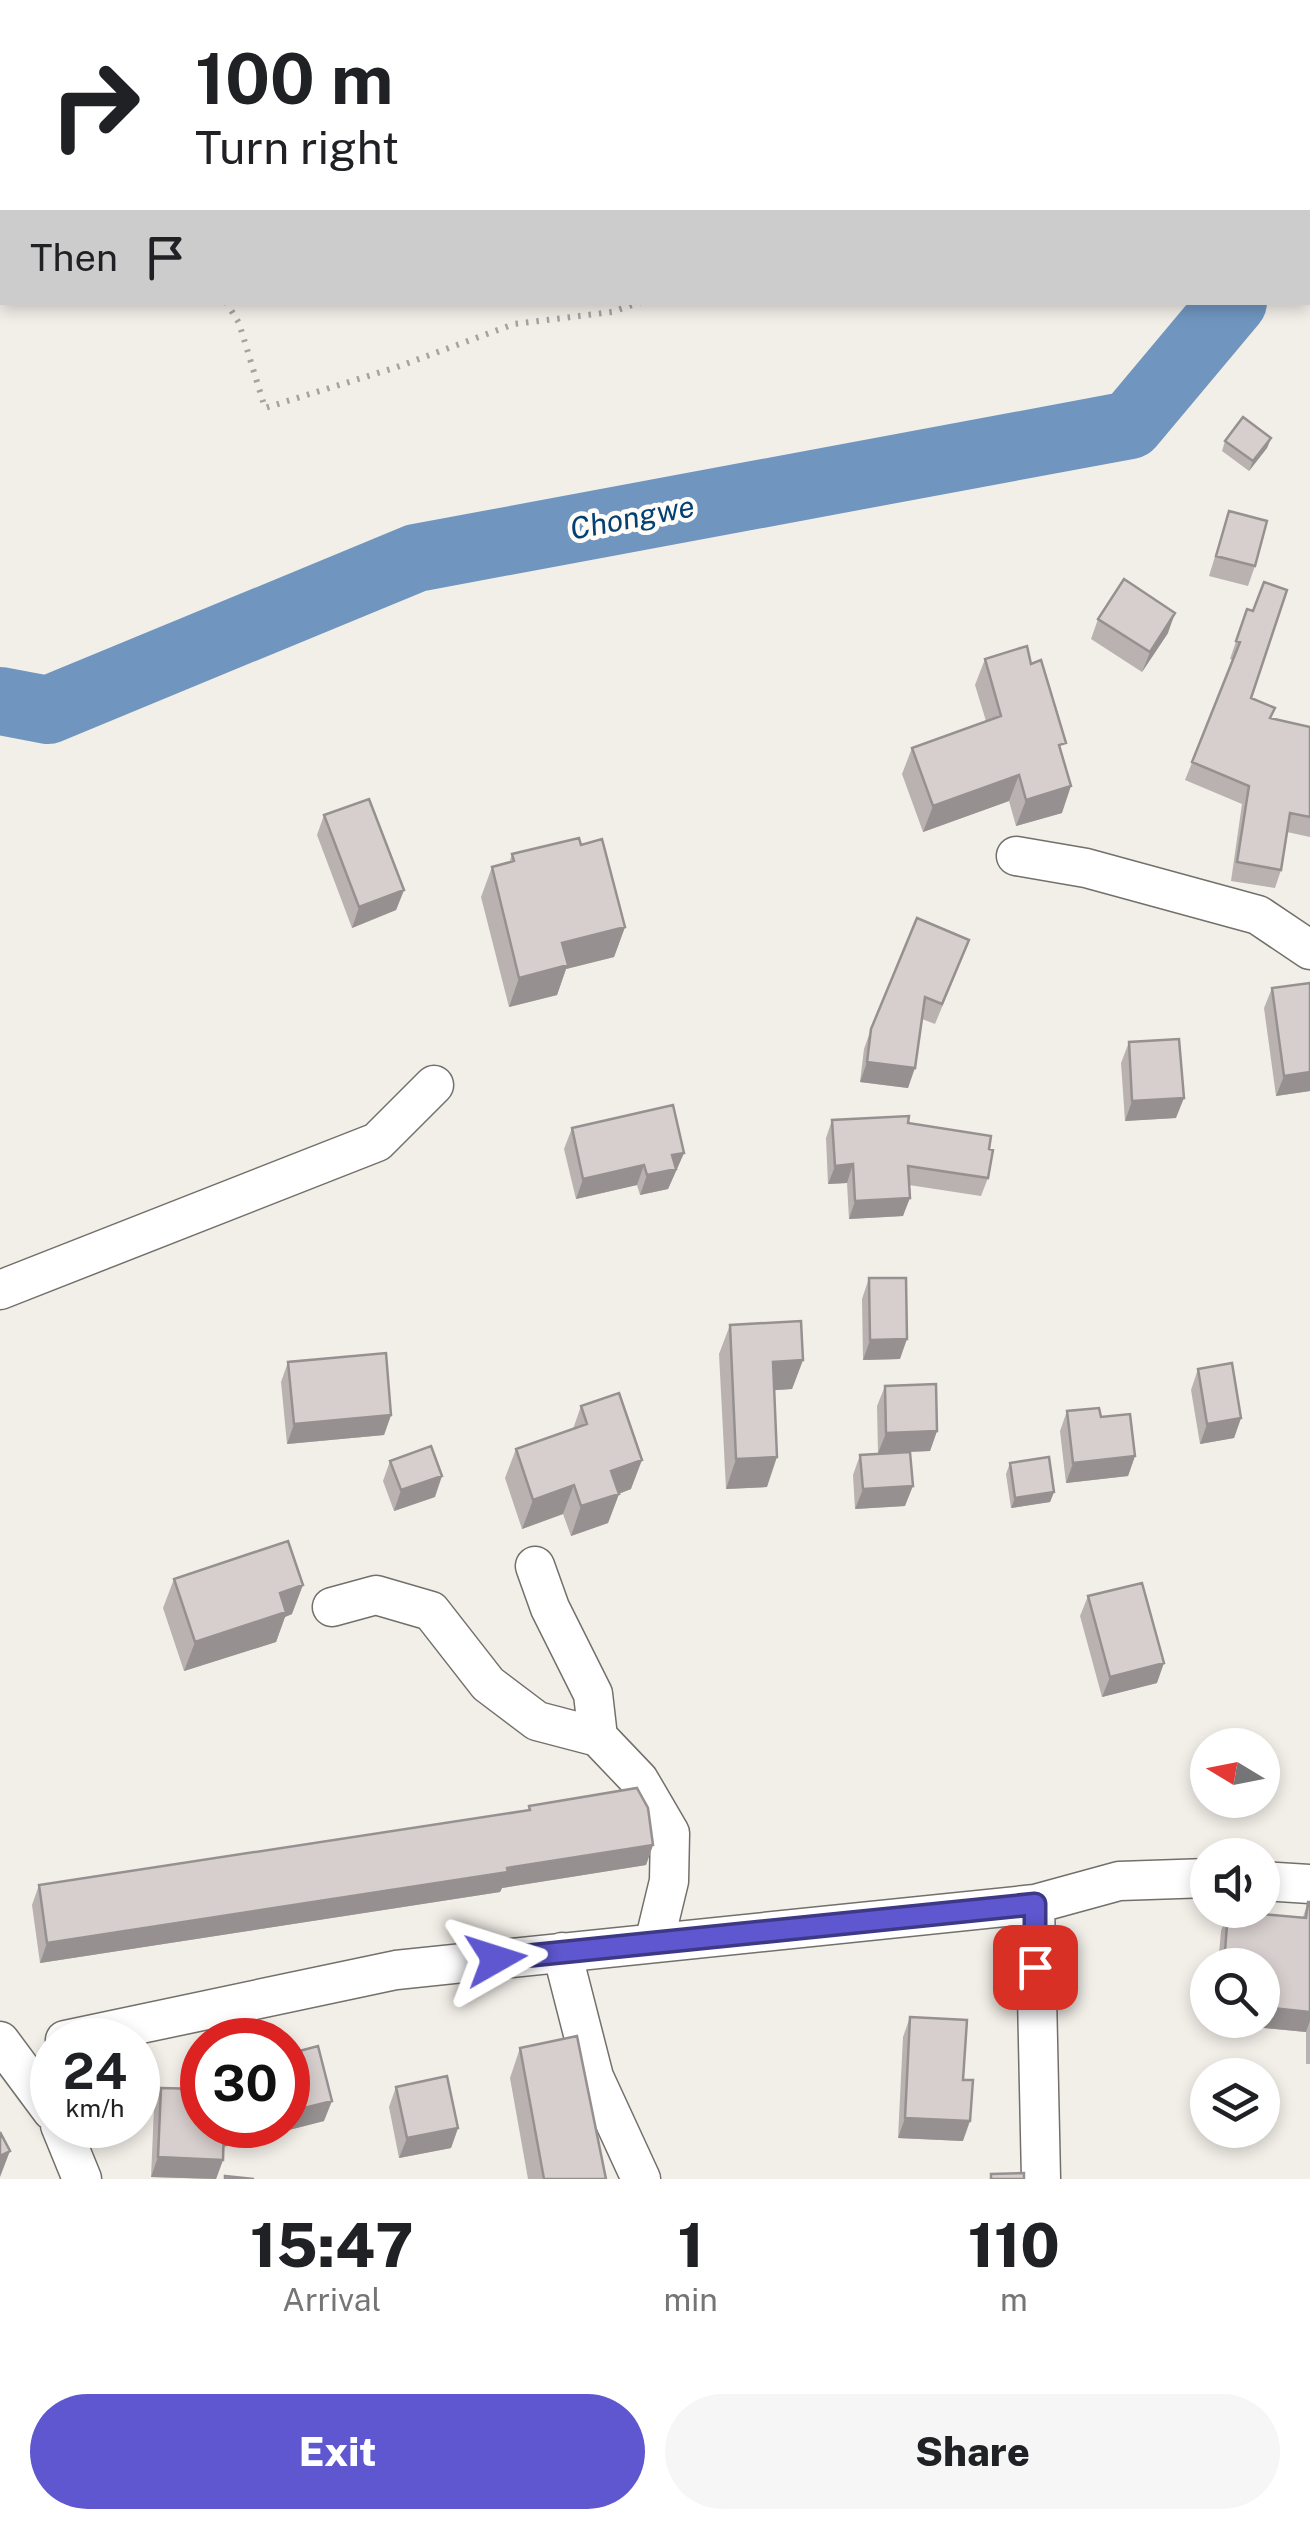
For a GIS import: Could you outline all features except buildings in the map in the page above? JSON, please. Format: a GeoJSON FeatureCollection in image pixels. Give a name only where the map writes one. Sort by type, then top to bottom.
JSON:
{"type":"FeatureCollection","features":[{"type":"Feature","properties":{"kind":"street"},"geometry":{"type":"LineString","coordinates":[[1016,856],[1086,868],[1258,915],[1310,950]]}},
{"type":"Feature","properties":{"kind":"street"},"geometry":{"type":"LineString","coordinates":[[0,1290],[378,1142],[434,1085]]}},
{"type":"Feature","properties":{"kind":"street"},"geometry":{"type":"LineString","coordinates":[[535,1566],[550,1608],[593,1694],[598,1736]]}},
{"type":"Feature","properties":{"kind":"street"},"geometry":{"type":"LineString","coordinates":[[332,1607],[376,1595],[431,1611],[488,1684],[537,1722],[598,1736],[639,1780],[670,1833],[669,1881],[654,1943]]}},
{"type":"Feature","properties":{"kind":"street"},"geometry":{"type":"LineString","coordinates":[[160,2020],[396,1970],[1035,1904],[1119,1882],[1190,1879]]}},
{"type":"Feature","properties":{"kind":"street"},"geometry":{"type":"LineString","coordinates":[[1280,1882],[1310,1884]]}},
{"type":"Feature","properties":{"kind":"street"},"geometry":{"type":"LineString","coordinates":[[1035,1904],[1041,2179]]}},
{"type":"Feature","properties":{"kind":"street"},"geometry":{"type":"LineString","coordinates":[[562,1952],[594,2077],[642,2179]]}},
{"type":"Feature","properties":{"kind":"street"},"geometry":{"type":"LineString","coordinates":[[4,2046],[30,2044]]}},
{"type":"Feature","properties":{"kind":"street"},"geometry":{"type":"LineString","coordinates":[[4,2046],[30,2081]]}},
{"type":"Feature","properties":{"kind":"street"},"geometry":{"type":"LineString","coordinates":[[69,2148],[82,2179]]}},
{"type":"Feature","properties":{"kind":"path"},"geometry":{"type":"LineString","coordinates":[[228,305],[239,323],[265,408],[396,368],[514,324],[612,312],[632,305]]}},
{"type":"Feature","properties":{"kind":"waterway","name":"Chongwe"},"geometry":{"type":"LineString","coordinates":[[0,701],[48,710],[416,558],[1130,425],[1230,305]]}},
{"type":"Feature","properties":{"kind":"route"},"geometry":{"type":"LineString","coordinates":[[496,1959],[1035,1904],[1035,1967]]}}]}
